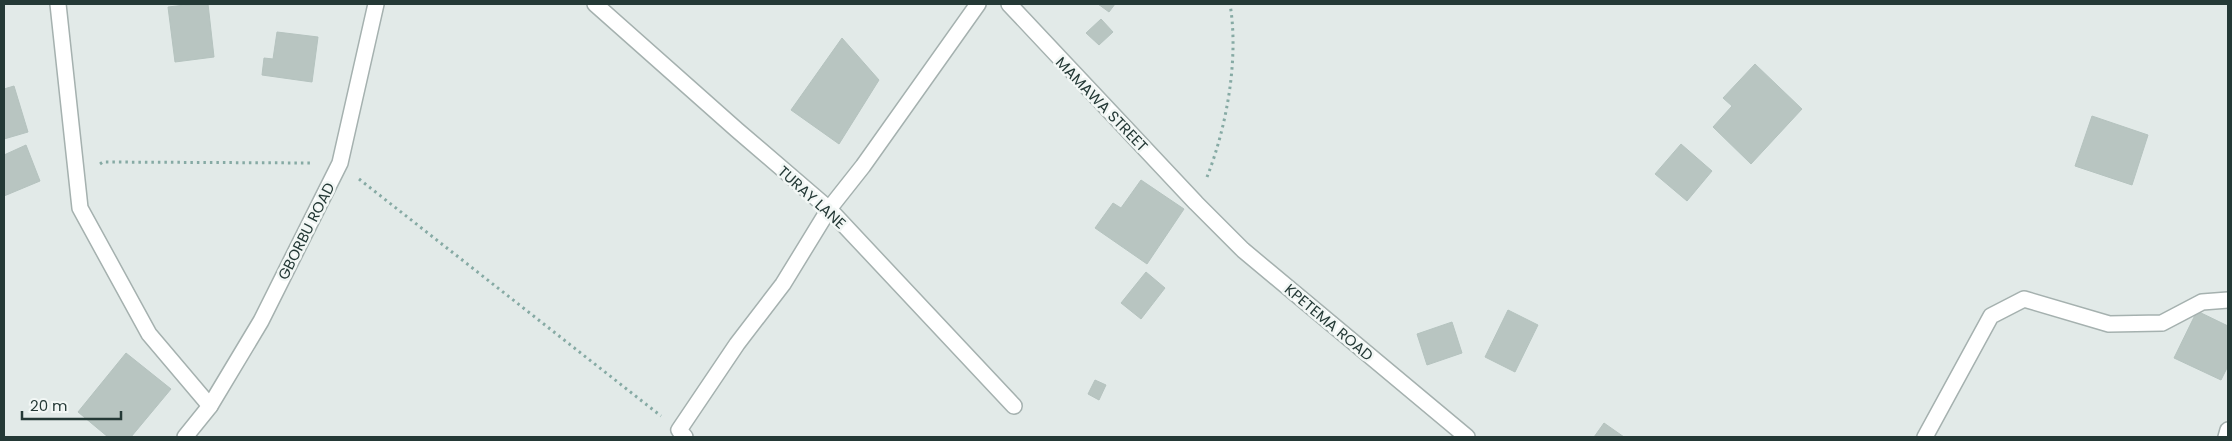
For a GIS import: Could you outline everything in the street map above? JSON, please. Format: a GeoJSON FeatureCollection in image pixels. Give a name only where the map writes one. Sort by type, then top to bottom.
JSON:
{"type":"FeatureCollection","features":[{"type":"Feature","properties":{"kind":"street"},"geometry":{"type":"LineString","coordinates":[[58,4],[80,208],[149,334],[210,406]]}},
{"type":"Feature","properties":{"kind":"street","name":"GBORBU ROAD"},"geometry":{"type":"LineString","coordinates":[[185,437],[210,406],[261,321],[340,163],[376,4]]}},
{"type":"Feature","properties":{"kind":"street","name":"TURAY LANE"},"geometry":{"type":"LineString","coordinates":[[595,4],[829,209],[1014,406]]}},
{"type":"Feature","properties":{"kind":"street"},"geometry":{"type":"LineString","coordinates":[[682,433],[736,344],[783,284],[829,209],[863,166],[978,4]]}},
{"type":"Feature","properties":{"kind":"street","name":"MAMAWA STREET"},"geometry":{"type":"LineString","coordinates":[[1008,4],[1196,202]]}},
{"type":"Feature","properties":{"kind":"street","name":"KPETEMA ROAD"},"geometry":{"type":"LineString","coordinates":[[1196,202],[1243,250],[1467,437]]}},
{"type":"Feature","properties":{"kind":"street"},"geometry":{"type":"LineString","coordinates":[[1925,437],[1991,316],[2024,298],[2109,324],[2162,322],[2202,302],[2228,300]]}},
{"type":"Feature","properties":{"kind":"street"},"geometry":{"type":"LineString","coordinates":[[2226,437],[2228,430]]}},
{"type":"Feature","properties":{"kind":"path"},"geometry":{"type":"LineString","coordinates":[[1196,202],[1221,134],[1232,62],[1234,25],[1230,4]]}},
{"type":"Feature","properties":{"kind":"path"},"geometry":{"type":"LineString","coordinates":[[77,180],[104,162],[340,163],[682,433]]}},
{"type":"Feature","properties":{"kind":"building"},"geometry":{"type":"Polygon","coordinates":[[[208,4],[214,57],[175,62],[168,7],[208,4]]]}},
{"type":"Feature","properties":{"kind":"building"},"geometry":{"type":"Polygon","coordinates":[[[1098,4],[1115,4],[1109,12],[1098,4]]]}},
{"type":"Feature","properties":{"kind":"building"},"geometry":{"type":"Polygon","coordinates":[[[1101,19],[1113,32],[1099,45],[1086,33],[1101,19]]]}},
{"type":"Feature","properties":{"kind":"building"},"geometry":{"type":"Polygon","coordinates":[[[277,32],[318,37],[312,82],[262,75],[264,58],[273,59],[277,32]]]}},
{"type":"Feature","properties":{"kind":"building"},"geometry":{"type":"Polygon","coordinates":[[[842,38],[879,80],[839,144],[791,110],[842,38]]]}},
{"type":"Feature","properties":{"kind":"building"},"geometry":{"type":"Polygon","coordinates":[[[1755,64],[1802,109],[1751,164],[1713,127],[1732,106],[1723,98],[1755,64]]]}},
{"type":"Feature","properties":{"kind":"building"},"geometry":{"type":"Polygon","coordinates":[[[14,86],[28,132],[4,139],[4,89],[14,86]]]}},
{"type":"Feature","properties":{"kind":"building"},"geometry":{"type":"Polygon","coordinates":[[[2092,116],[2148,135],[2132,185],[2075,166],[2092,116]]]}},
{"type":"Feature","properties":{"kind":"building"},"geometry":{"type":"Polygon","coordinates":[[[1681,144],[1712,171],[1687,201],[1655,174],[1681,144]]]}},
{"type":"Feature","properties":{"kind":"building"},"geometry":{"type":"Polygon","coordinates":[[[26,145],[40,181],[4,196],[4,155],[26,145]]]}},
{"type":"Feature","properties":{"kind":"building"},"geometry":{"type":"Polygon","coordinates":[[[1141,180],[1184,209],[1147,264],[1095,228],[1113,203],[1121,208],[1141,180]]]}},
{"type":"Feature","properties":{"kind":"building"},"geometry":{"type":"Polygon","coordinates":[[[1146,272],[1165,288],[1141,319],[1121,303],[1146,272]]]}},
{"type":"Feature","properties":{"kind":"building"},"geometry":{"type":"Polygon","coordinates":[[[1508,310],[1538,325],[1515,372],[1485,357],[1508,310]]]}},
{"type":"Feature","properties":{"kind":"building"},"geometry":{"type":"Polygon","coordinates":[[[2197,311],[2228,326],[2228,366],[2221,380],[2174,358],[2197,311]]]}},
{"type":"Feature","properties":{"kind":"building"},"geometry":{"type":"Polygon","coordinates":[[[1452,322],[1462,353],[1427,365],[1417,334],[1452,322]]]}},
{"type":"Feature","properties":{"kind":"building"},"geometry":{"type":"Polygon","coordinates":[[[126,353],[171,389],[131,437],[108,437],[78,412],[126,353]]]}},
{"type":"Feature","properties":{"kind":"building"},"geometry":{"type":"Polygon","coordinates":[[[1095,380],[1106,385],[1099,400],[1088,394],[1095,380]]]}},
{"type":"Feature","properties":{"kind":"building"},"geometry":{"type":"Polygon","coordinates":[[[1604,423],[1624,437],[1594,437],[1604,423]]]}}]}
